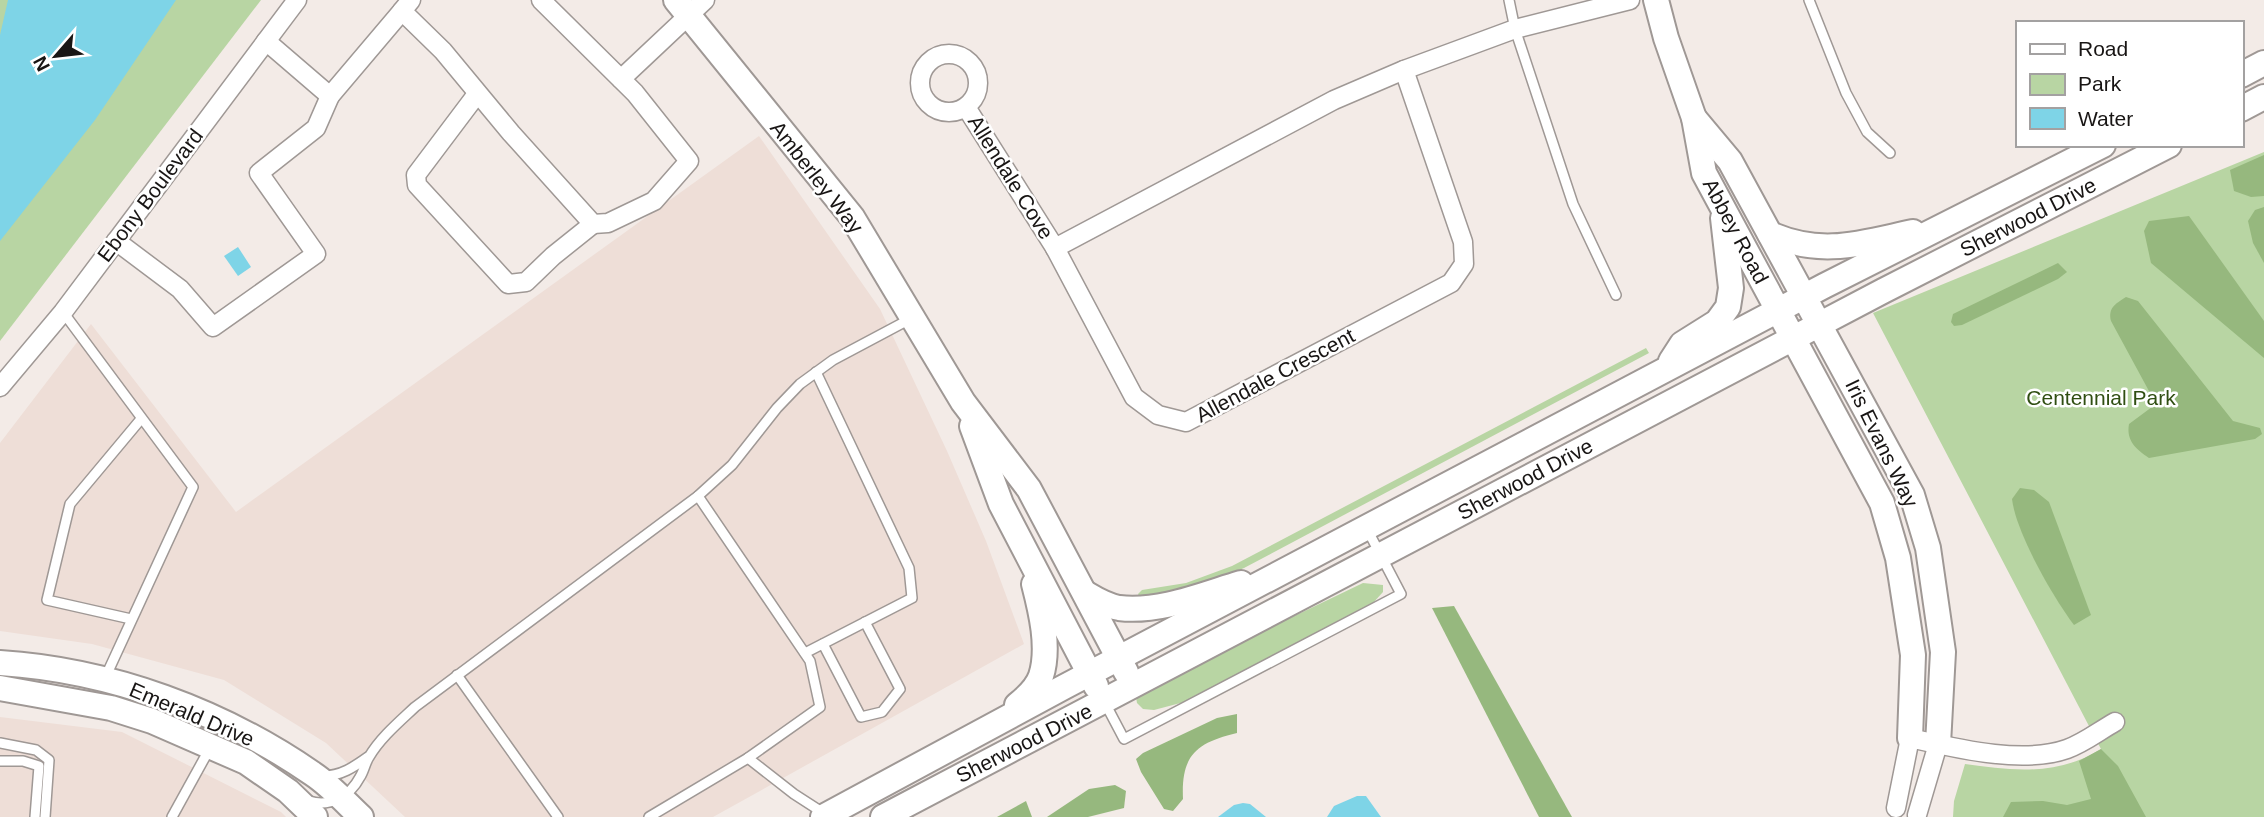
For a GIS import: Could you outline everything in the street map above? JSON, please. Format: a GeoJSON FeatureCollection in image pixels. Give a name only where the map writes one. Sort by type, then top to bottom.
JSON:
{"type":"FeatureCollection","features":[{"type":"Feature","properties":{"kind":"main road","name":"Abbey Road"},"geometry":{"type":"LineString","coordinates":[[1656,0],[1666,38],[1694,118],[1704,173],[1794,338]]}},
{"type":"Feature","properties":{"kind":"main road","name":"Amberley Way"},"geometry":{"type":"LineString","coordinates":[[690,4],[752,95],[852,217],[963,402],[1029,489],[1133,685]]}},
{"type":"Feature","properties":{"kind":"main road"},"geometry":{"type":"LineString","coordinates":[[2243,74],[2264,63]]}},
{"type":"Feature","properties":{"kind":"main road"},"geometry":{"type":"LineString","coordinates":[[2243,108],[2264,97]]}},
{"type":"Feature","properties":{"kind":"main road","name":"Abbey Road"},"geometry":{"type":"LineString","coordinates":[[1694,118],[1730,161],[1820,324]]}},
{"type":"Feature","properties":{"kind":"main road","name":"Sherwood Drive"},"geometry":{"type":"LineString","coordinates":[[825,816],[1805,297],[2100,147]]}},
{"type":"Feature","properties":{"kind":"main road","name":"Sherwood Drive"},"geometry":{"type":"LineString","coordinates":[[883,817],[1820,324],[2165,147]]}},
{"type":"Feature","properties":{"kind":"main road"},"geometry":{"type":"LineString","coordinates":[[1665,371],[1682,344],[1717,322],[1728,307],[1731,288],[1721,207]]}},
{"type":"Feature","properties":{"kind":"main road"},"geometry":{"type":"LineString","coordinates":[[1770,234],[1791,243],[1814,247],[1847,246],[1946,225]]}},
{"type":"Feature","properties":{"kind":"main road","name":"Iris Evans Way"},"geometry":{"type":"LineString","coordinates":[[1820,324],[1912,495],[1928,548],[1943,652],[1938,744]]}},
{"type":"Feature","properties":{"kind":"main road","name":"Iris Evans Way"},"geometry":{"type":"LineString","coordinates":[[1794,338],[1882,503],[1892,536],[1913,655],[1910,738]]}},
{"type":"Feature","properties":{"kind":"main road","name":"Amberley Way"},"geometry":{"type":"LineString","coordinates":[[963,402],[1001,504],[1104,701]]}},
{"type":"Feature","properties":{"kind":"main road"},"geometry":{"type":"LineString","coordinates":[[987,731],[1025,699],[1036,687],[1041,676],[1044,635],[1037,593],[1025,549]]}},
{"type":"Feature","properties":{"kind":"main road"},"geometry":{"type":"LineString","coordinates":[[1085,593],[1118,608],[1156,606],[1245,582],[1314,557]]}},
{"type":"Feature","properties":{"kind":"main road","name":"Emerald Drive"},"geometry":{"type":"LineString","coordinates":[[0,663],[104,679],[157,694],[244,732],[315,775],[361,817]]}},
{"type":"Feature","properties":{"kind":"main road","name":"Emerald Drive"},"geometry":{"type":"LineString","coordinates":[[0,688],[111,708],[152,721],[246,762],[289,791],[315,817]]}},
{"type":"Feature","properties":{"kind":"street","name":"Ebony Boulevard"},"geometry":{"type":"LineString","coordinates":[[0,387],[63,312],[297,0]]}},
{"type":"Feature","properties":{"kind":"street"},"geometry":{"type":"LineString","coordinates":[[477,94],[416,175],[418,185],[508,284],[526,282],[593,224],[608,223],[654,201],[689,161],[635,93],[541,0]]}},
{"type":"Feature","properties":{"kind":"street"},"geometry":{"type":"LineString","coordinates":[[1055,248],[1334,100],[1404,70],[1516,29],[1630,0]]}},
{"type":"Feature","properties":{"kind":"street"},"geometry":{"type":"LineString","coordinates":[[621,79],[672,32],[690,4]]}},
{"type":"Feature","properties":{"kind":"street"},"geometry":{"type":"LineString","coordinates":[[116,242],[180,289],[213,327],[316,254],[260,173],[316,128],[330,96],[406,6],[477,94],[593,224]]}},
{"type":"Feature","properties":{"kind":"street"},"geometry":{"type":"LineString","coordinates":[[266,41],[330,96]]}},
{"type":"Feature","properties":{"kind":"street","name":"Allendale Crescent"},"geometry":{"type":"LineString","coordinates":[[1055,248],[1134,397],[1158,415],[1186,422],[1451,283],[1464,264],[1463,242],[1404,70]]}},
{"type":"Feature","properties":{"kind":"street","name":"Allendale Cove"},"geometry":{"type":"LineString","coordinates":[[966,107],[1055,248]]}},
{"type":"Feature","properties":{"kind":"street"},"geometry":{"type":"LineString","coordinates":[[1910,738],[2022,755],[2046,754],[2067,749],[2115,722]]}},
{"type":"Feature","properties":{"kind":"street","name":"Iris Evans Way"},"geometry":{"type":"LineString","coordinates":[[1896,808],[1910,738]]}},
{"type":"Feature","properties":{"kind":"street","name":"Iris Evans Way"},"geometry":{"type":"LineString","coordinates":[[1917,815],[1938,744]]}},
{"type":"Feature","properties":{"kind":"lane"},"geometry":{"type":"LineString","coordinates":[[1509,0],[1573,204],[1616,295]]}},
{"type":"Feature","properties":{"kind":"lane"},"geometry":{"type":"LineString","coordinates":[[1809,0],[1846,93],[1867,132],[1890,153]]}},
{"type":"Feature","properties":{"kind":"lane"},"geometry":{"type":"LineString","coordinates":[[63,312],[193,487],[104,679]]}},
{"type":"Feature","properties":{"kind":"lane"},"geometry":{"type":"LineString","coordinates":[[315,775],[334,776],[369,757],[397,724],[457,675],[698,496],[732,465],[777,408],[800,384],[833,360],[912,317]]}},
{"type":"Feature","properties":{"kind":"lane"},"geometry":{"type":"LineString","coordinates":[[805,653],[912,598],[909,568],[816,372]]}},
{"type":"Feature","properties":{"kind":"lane"},"geometry":{"type":"LineString","coordinates":[[131,619],[47,600],[70,504],[141,419]]}},
{"type":"Feature","properties":{"kind":"lane"},"geometry":{"type":"LineString","coordinates":[[649,817],[748,758],[820,707],[810,661],[698,496]]}},
{"type":"Feature","properties":{"kind":"lane"},"geometry":{"type":"LineString","coordinates":[[1104,701],[1124,739],[1401,593],[1367,529]]}},
{"type":"Feature","properties":{"kind":"lane"},"geometry":{"type":"LineString","coordinates":[[823,644],[861,717],[882,712],[900,688],[864,622]]}},
{"type":"Feature","properties":{"kind":"lane"},"geometry":{"type":"LineString","coordinates":[[457,675],[558,817]]}},
{"type":"Feature","properties":{"kind":"lane"},"geometry":{"type":"LineString","coordinates":[[0,743],[36,750],[49,760],[45,817]]}},
{"type":"Feature","properties":{"kind":"lane"},"geometry":{"type":"LineString","coordinates":[[172,817],[211,746]]}},
{"type":"Feature","properties":{"kind":"lane"},"geometry":{"type":"LineString","coordinates":[[289,791],[312,802],[325,804],[341,798],[359,780],[369,757]]}},
{"type":"Feature","properties":{"kind":"lane"},"geometry":{"type":"LineString","coordinates":[[748,758],[825,816]]}},
{"type":"Feature","properties":{"kind":"lane"},"geometry":{"type":"LineString","coordinates":[[0,761],[23,761],[39,766],[34,817]]}},
{"type":"Feature","properties":{"kind":"shaded area"},"geometry":{"type":"Polygon","coordinates":[[[759,136],[880,309],[986,541],[1024,644],[713,817],[405,817],[326,743],[224,680],[92,644],[0,631],[0,443],[91,324],[236,512],[759,136]]]}},
{"type":"Feature","properties":{"kind":"shaded area"},"geometry":{"type":"Polygon","coordinates":[[[0,717],[122,732],[281,812],[286,817],[0,817],[0,717]]]}},
{"type":"Feature","properties":{"kind":"green space"},"geometry":{"type":"Polygon","coordinates":[[[0,0],[261,0],[0,341],[0,0]]]}},
{"type":"Feature","properties":{"kind":"green space","name":"Centennial Park"},"geometry":{"type":"Polygon","coordinates":[[[2264,152],[2264,817],[1953,817],[1954,801],[1965,764],[2035,769],[2068,764],[2101,749],[1873,313],[2264,152]]]}},
{"type":"Feature","properties":{"kind":"green space"},"geometry":{"type":"Polygon","coordinates":[[[2264,155],[2264,196],[2251,197],[2234,191],[2230,170],[2264,155]]]}},
{"type":"Feature","properties":{"kind":"green space"},"geometry":{"type":"Polygon","coordinates":[[[2264,207],[2264,263],[2253,243],[2248,221],[2255,210],[2264,207]]]}},
{"type":"Feature","properties":{"kind":"green space"},"geometry":{"type":"Polygon","coordinates":[[[2189,216],[2264,321],[2264,358],[2151,263],[2144,231],[2149,221],[2189,216]]]}},
{"type":"Feature","properties":{"kind":"green space"},"geometry":{"type":"Polygon","coordinates":[[[2058,263],[2067,272],[2058,279],[1962,325],[1954,326],[1951,322],[1953,314],[2058,263]]]}},
{"type":"Feature","properties":{"kind":"green space"},"geometry":{"type":"Polygon","coordinates":[[[2126,297],[2138,301],[2233,421],[2260,428],[2262,434],[2255,439],[2149,458],[2136,448],[2129,435],[2129,424],[2156,404],[2111,321],[2113,307],[2126,297]]]}},
{"type":"Feature","properties":{"kind":"green space"},"geometry":{"type":"Polygon","coordinates":[[[1646,348],[1649,353],[1244,568],[1180,590],[1153,595],[1138,594],[1142,590],[1186,583],[1232,566],[1646,348]]]}},
{"type":"Feature","properties":{"kind":"green space"},"geometry":{"type":"Polygon","coordinates":[[[2020,488],[2034,490],[2049,502],[2091,615],[2074,625],[2046,582],[2020,529],[2012,499],[2020,488]]]}},
{"type":"Feature","properties":{"kind":"green space"},"geometry":{"type":"Polygon","coordinates":[[[1363,583],[1383,585],[1383,592],[1373,603],[1188,701],[1154,710],[1143,709],[1137,703],[1136,697],[1207,658],[1363,583]]]}},
{"type":"Feature","properties":{"kind":"green space"},"geometry":{"type":"Polygon","coordinates":[[[1454,606],[1572,817],[1539,817],[1432,608],[1454,606]]]}},
{"type":"Feature","properties":{"kind":"green space"},"geometry":{"type":"Polygon","coordinates":[[[1237,714],[1237,733],[1211,741],[1194,753],[1185,772],[1183,799],[1173,811],[1164,809],[1136,759],[1143,753],[1217,718],[1237,714]]]}},
{"type":"Feature","properties":{"kind":"green space"},"geometry":{"type":"Polygon","coordinates":[[[2101,749],[2118,766],[2146,817],[2003,817],[2011,802],[2043,801],[2067,805],[2091,799],[2079,761],[2101,749]]]}},
{"type":"Feature","properties":{"kind":"green space"},"geometry":{"type":"Polygon","coordinates":[[[1115,785],[1126,791],[1124,808],[1088,817],[1047,817],[1089,789],[1115,785]]]}},
{"type":"Feature","properties":{"kind":"green space"},"geometry":{"type":"Polygon","coordinates":[[[1026,801],[1032,817],[997,817],[1026,801]]]}},
{"type":"Feature","properties":{"kind":"water"},"geometry":{"type":"Polygon","coordinates":[[[8,0],[176,0],[95,120],[0,241],[0,35],[8,0]]]}},
{"type":"Feature","properties":{"kind":"water"},"geometry":{"type":"Polygon","coordinates":[[[238,247],[251,267],[238,276],[224,256],[238,247]]]}},
{"type":"Feature","properties":{"kind":"water"},"geometry":{"type":"Polygon","coordinates":[[[1357,796],[1366,796],[1381,817],[1327,817],[1334,806],[1357,796]]]}},
{"type":"Feature","properties":{"kind":"water"},"geometry":{"type":"Polygon","coordinates":[[[1250,804],[1266,817],[1218,817],[1234,805],[1250,804]]]}}]}
